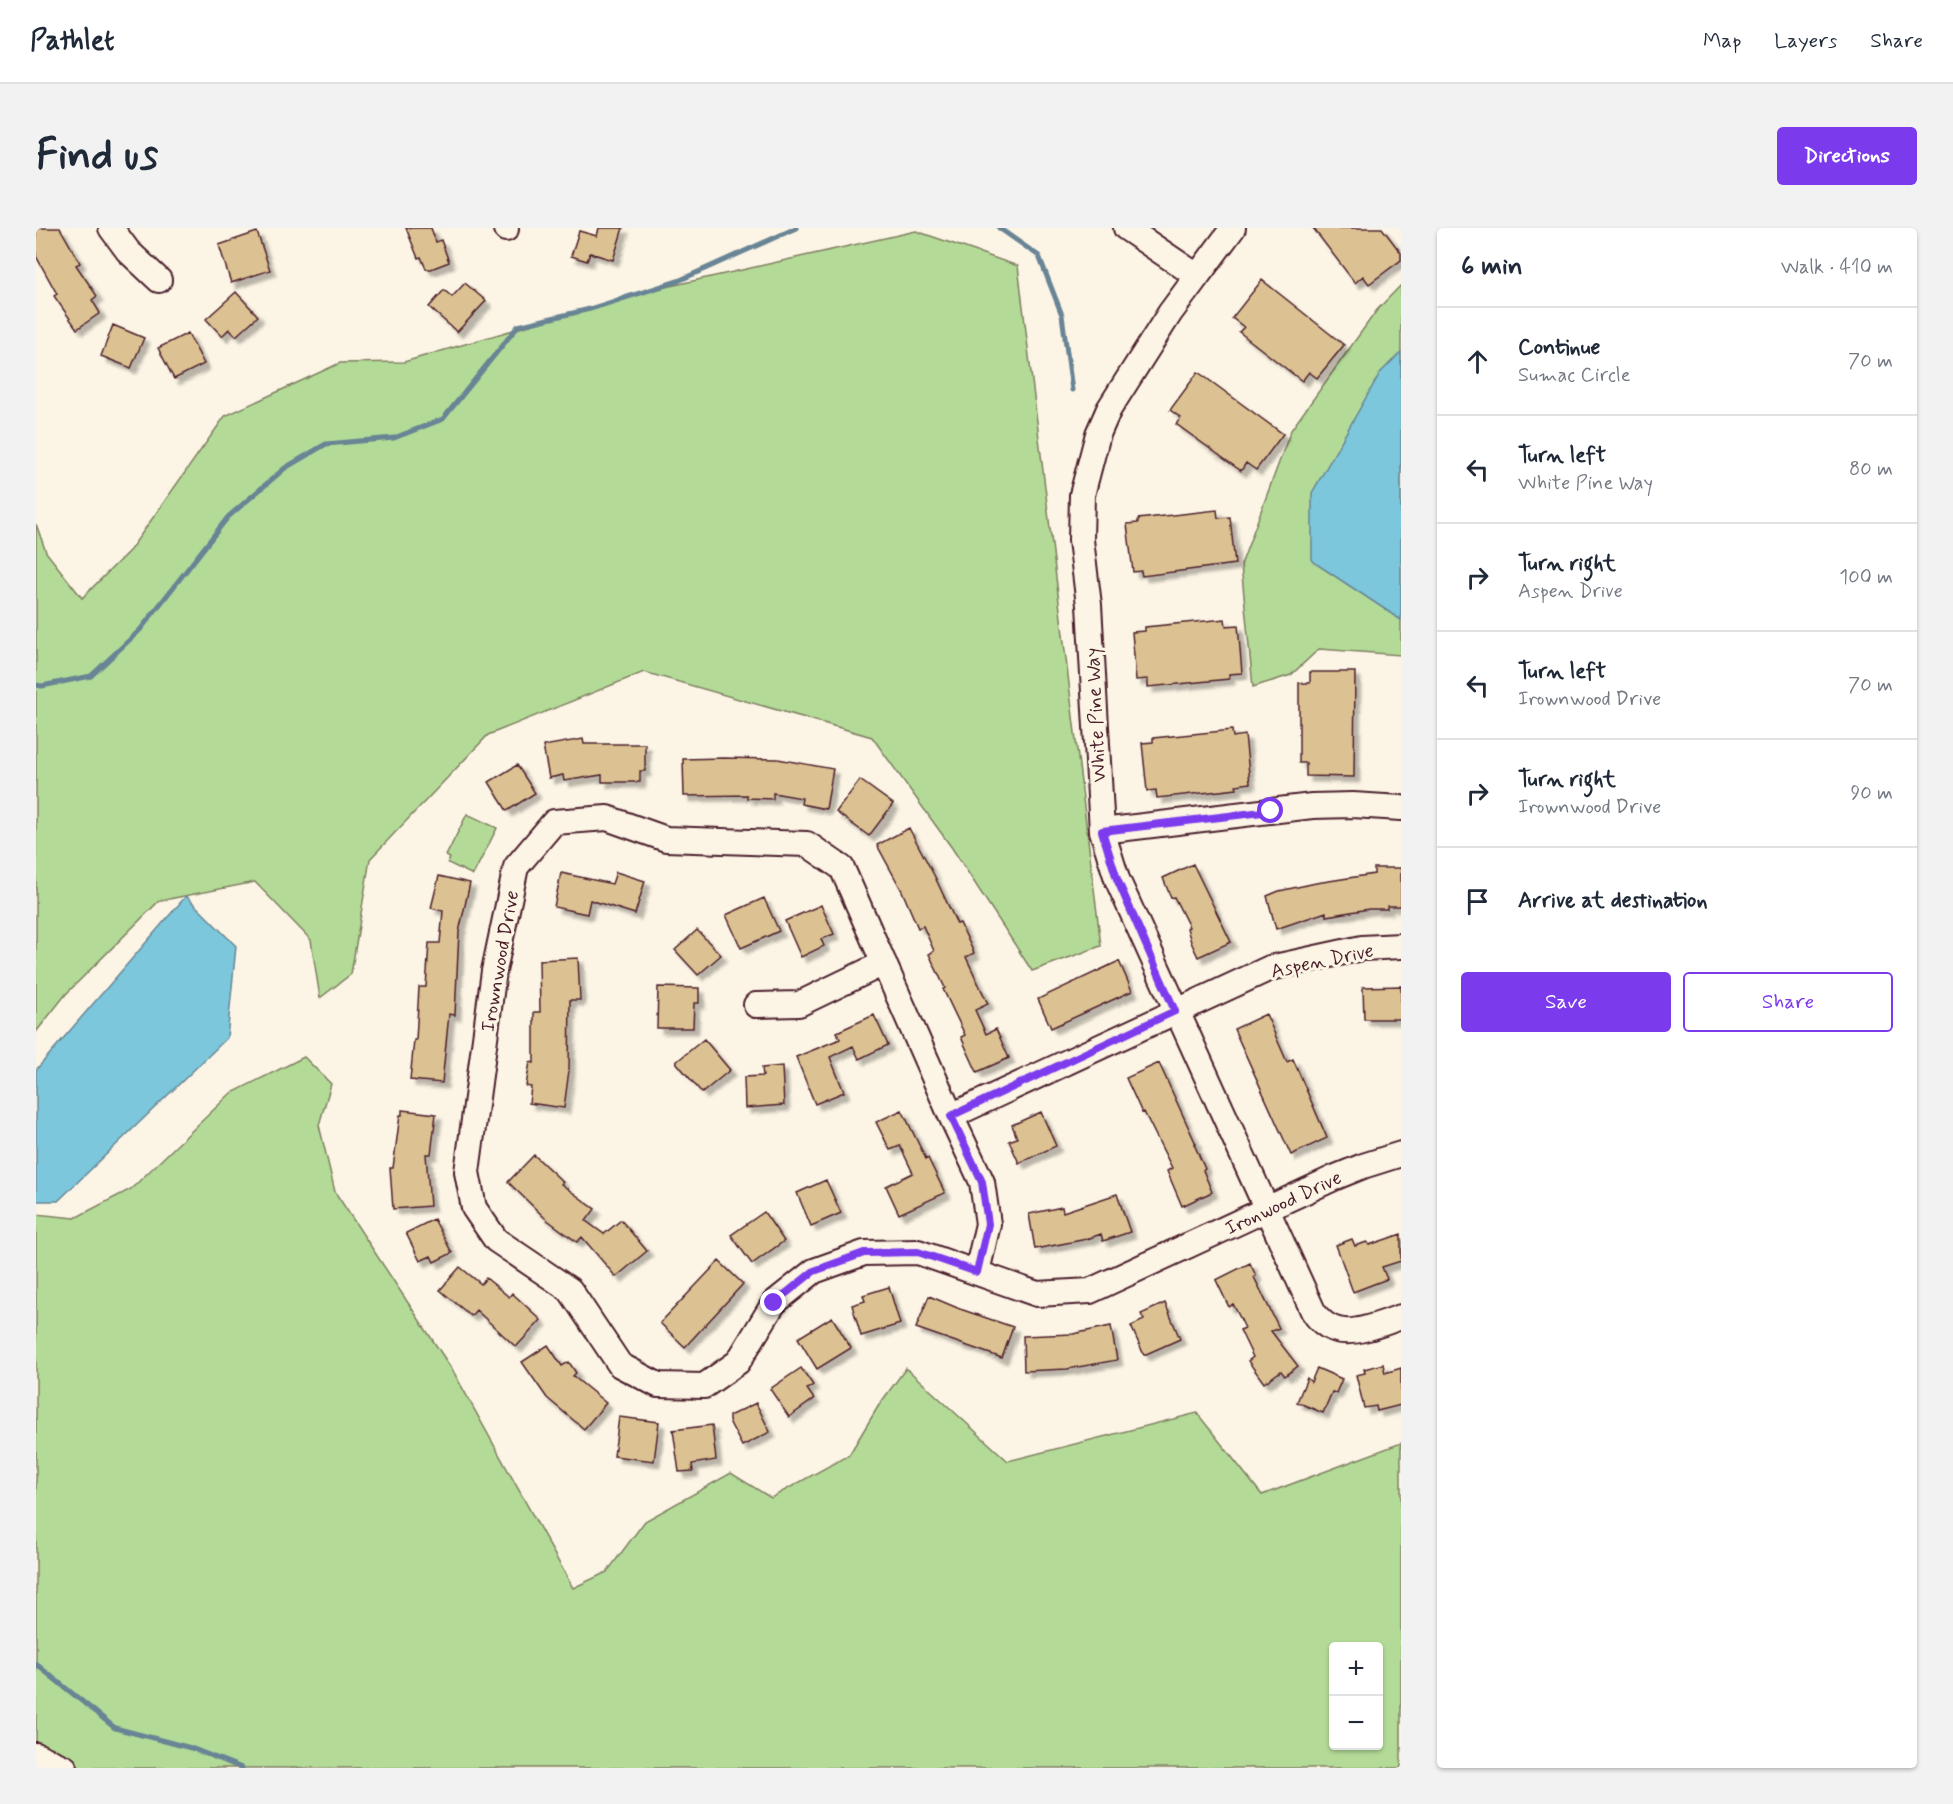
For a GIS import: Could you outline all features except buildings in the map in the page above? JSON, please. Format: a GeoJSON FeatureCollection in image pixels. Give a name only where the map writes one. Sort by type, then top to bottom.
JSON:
{"type":"FeatureCollection","features":[{"type":"Feature","properties":{"kind":"street"},"geometry":{"type":"LineString","coordinates":[[111,228],[128,251],[159,280]]}},
{"type":"Feature","properties":{"kind":"street"},"geometry":{"type":"LineString","coordinates":[[1126,228],[1197,276]]}},
{"type":"Feature","properties":{"kind":"street","name":"White Pine Way"},"geometry":{"type":"LineString","coordinates":[[1233,228],[1170,313],[1109,409],[1095,443],[1082,495],[1081,540],[1089,605],[1102,831],[1117,879],[1175,1011],[1319,1322],[1328,1328],[1348,1332],[1401,1317]]}},
{"type":"Feature","properties":{"kind":"street"},"geometry":{"type":"LineString","coordinates":[[1102,831],[1312,806],[1353,805],[1401,808]]}},
{"type":"Feature","properties":{"kind":"street","name":"Irownwood Drive"},"geometry":{"type":"LineString","coordinates":[[977,1272],[988,1224],[982,1182],[842,867],[807,844],[666,839],[607,818],[554,822],[516,867],[496,961],[466,1172],[474,1208],[496,1240],[570,1290],[620,1365],[658,1385],[704,1386],[738,1362],[774,1303],[814,1271],[864,1253],[918,1252],[1037,1294],[1090,1291],[1168,1256]]}},
{"type":"Feature","properties":{"kind":"street","name":"Aspen Drive"},"geometry":{"type":"LineString","coordinates":[[951,1116],[1270,968],[1362,948],[1401,946]]}},
{"type":"Feature","properties":{"kind":"street"},"geometry":{"type":"LineString","coordinates":[[756,1005],[799,1004],[884,963]]}},
{"type":"Feature","properties":{"kind":"street","name":"Ironwood Drive"},"geometry":{"type":"LineString","coordinates":[[1168,1256],[1363,1166],[1401,1154]]}},
{"type":"Feature","properties":{"kind":"street"},"geometry":{"type":"LineString","coordinates":[[36,1755],[65,1768]]}},
{"type":"Feature","properties":{"kind":"green space"},"geometry":{"type":"Polygon","coordinates":[[[916,231],[1018,266],[1101,946],[1032,971],[952,848],[872,737],[644,672],[488,735],[370,859],[351,974],[320,998],[311,940],[255,882],[159,901],[66,994],[36,1032],[36,524],[46,552],[82,598],[130,550],[225,416],[340,363],[404,362],[639,293],[916,231]]]}},
{"type":"Feature","properties":{"kind":"green space"},"geometry":{"type":"Polygon","coordinates":[[[1401,285],[1401,655],[1319,649],[1291,675],[1253,687],[1241,565],[1291,430],[1377,310],[1401,285]]]}},
{"type":"Feature","properties":{"kind":"green space"},"geometry":{"type":"Polygon","coordinates":[[[467,814],[497,828],[473,875],[448,863],[450,858],[446,856],[467,814]]]}},
{"type":"Feature","properties":{"kind":"green space"},"geometry":{"type":"Polygon","coordinates":[[[304,1057],[331,1084],[319,1125],[335,1192],[453,1371],[573,1588],[607,1572],[645,1521],[731,1473],[771,1498],[849,1455],[879,1405],[906,1368],[1008,1461],[1197,1413],[1262,1495],[1401,1443],[1401,1768],[36,1768],[36,1214],[75,1218],[131,1189],[230,1094],[304,1057]]]}},
{"type":"Feature","properties":{"kind":"water"},"geometry":{"type":"Polygon","coordinates":[[[1401,352],[1401,620],[1312,561],[1312,493],[1380,373],[1401,352]]]}},
{"type":"Feature","properties":{"kind":"water"},"geometry":{"type":"Polygon","coordinates":[[[186,896],[236,946],[227,1038],[58,1201],[36,1201],[36,1070],[186,896]]]}},
{"type":"Feature","properties":{"kind":"waterway"},"geometry":{"type":"LineString","coordinates":[[36,685],[42,686],[91,676],[140,630],[228,517],[285,468],[326,444],[394,438],[443,419],[518,326],[590,309],[678,281],[796,228]]}},
{"type":"Feature","properties":{"kind":"waterway"},"geometry":{"type":"LineString","coordinates":[[999,228],[1039,256],[1062,315],[1072,390]]}},
{"type":"Feature","properties":{"kind":"waterway"},"geometry":{"type":"LineString","coordinates":[[36,1664],[115,1728],[191,1748],[242,1768]]}},
{"type":"Feature","properties":{"kind":"route"},"geometry":{"type":"LineString","coordinates":[[774,1303],[814,1271],[864,1253],[918,1252],[977,1272],[988,1224],[982,1182],[951,1116],[1175,1011],[1117,879],[1102,831],[1271,811]]}}]}
